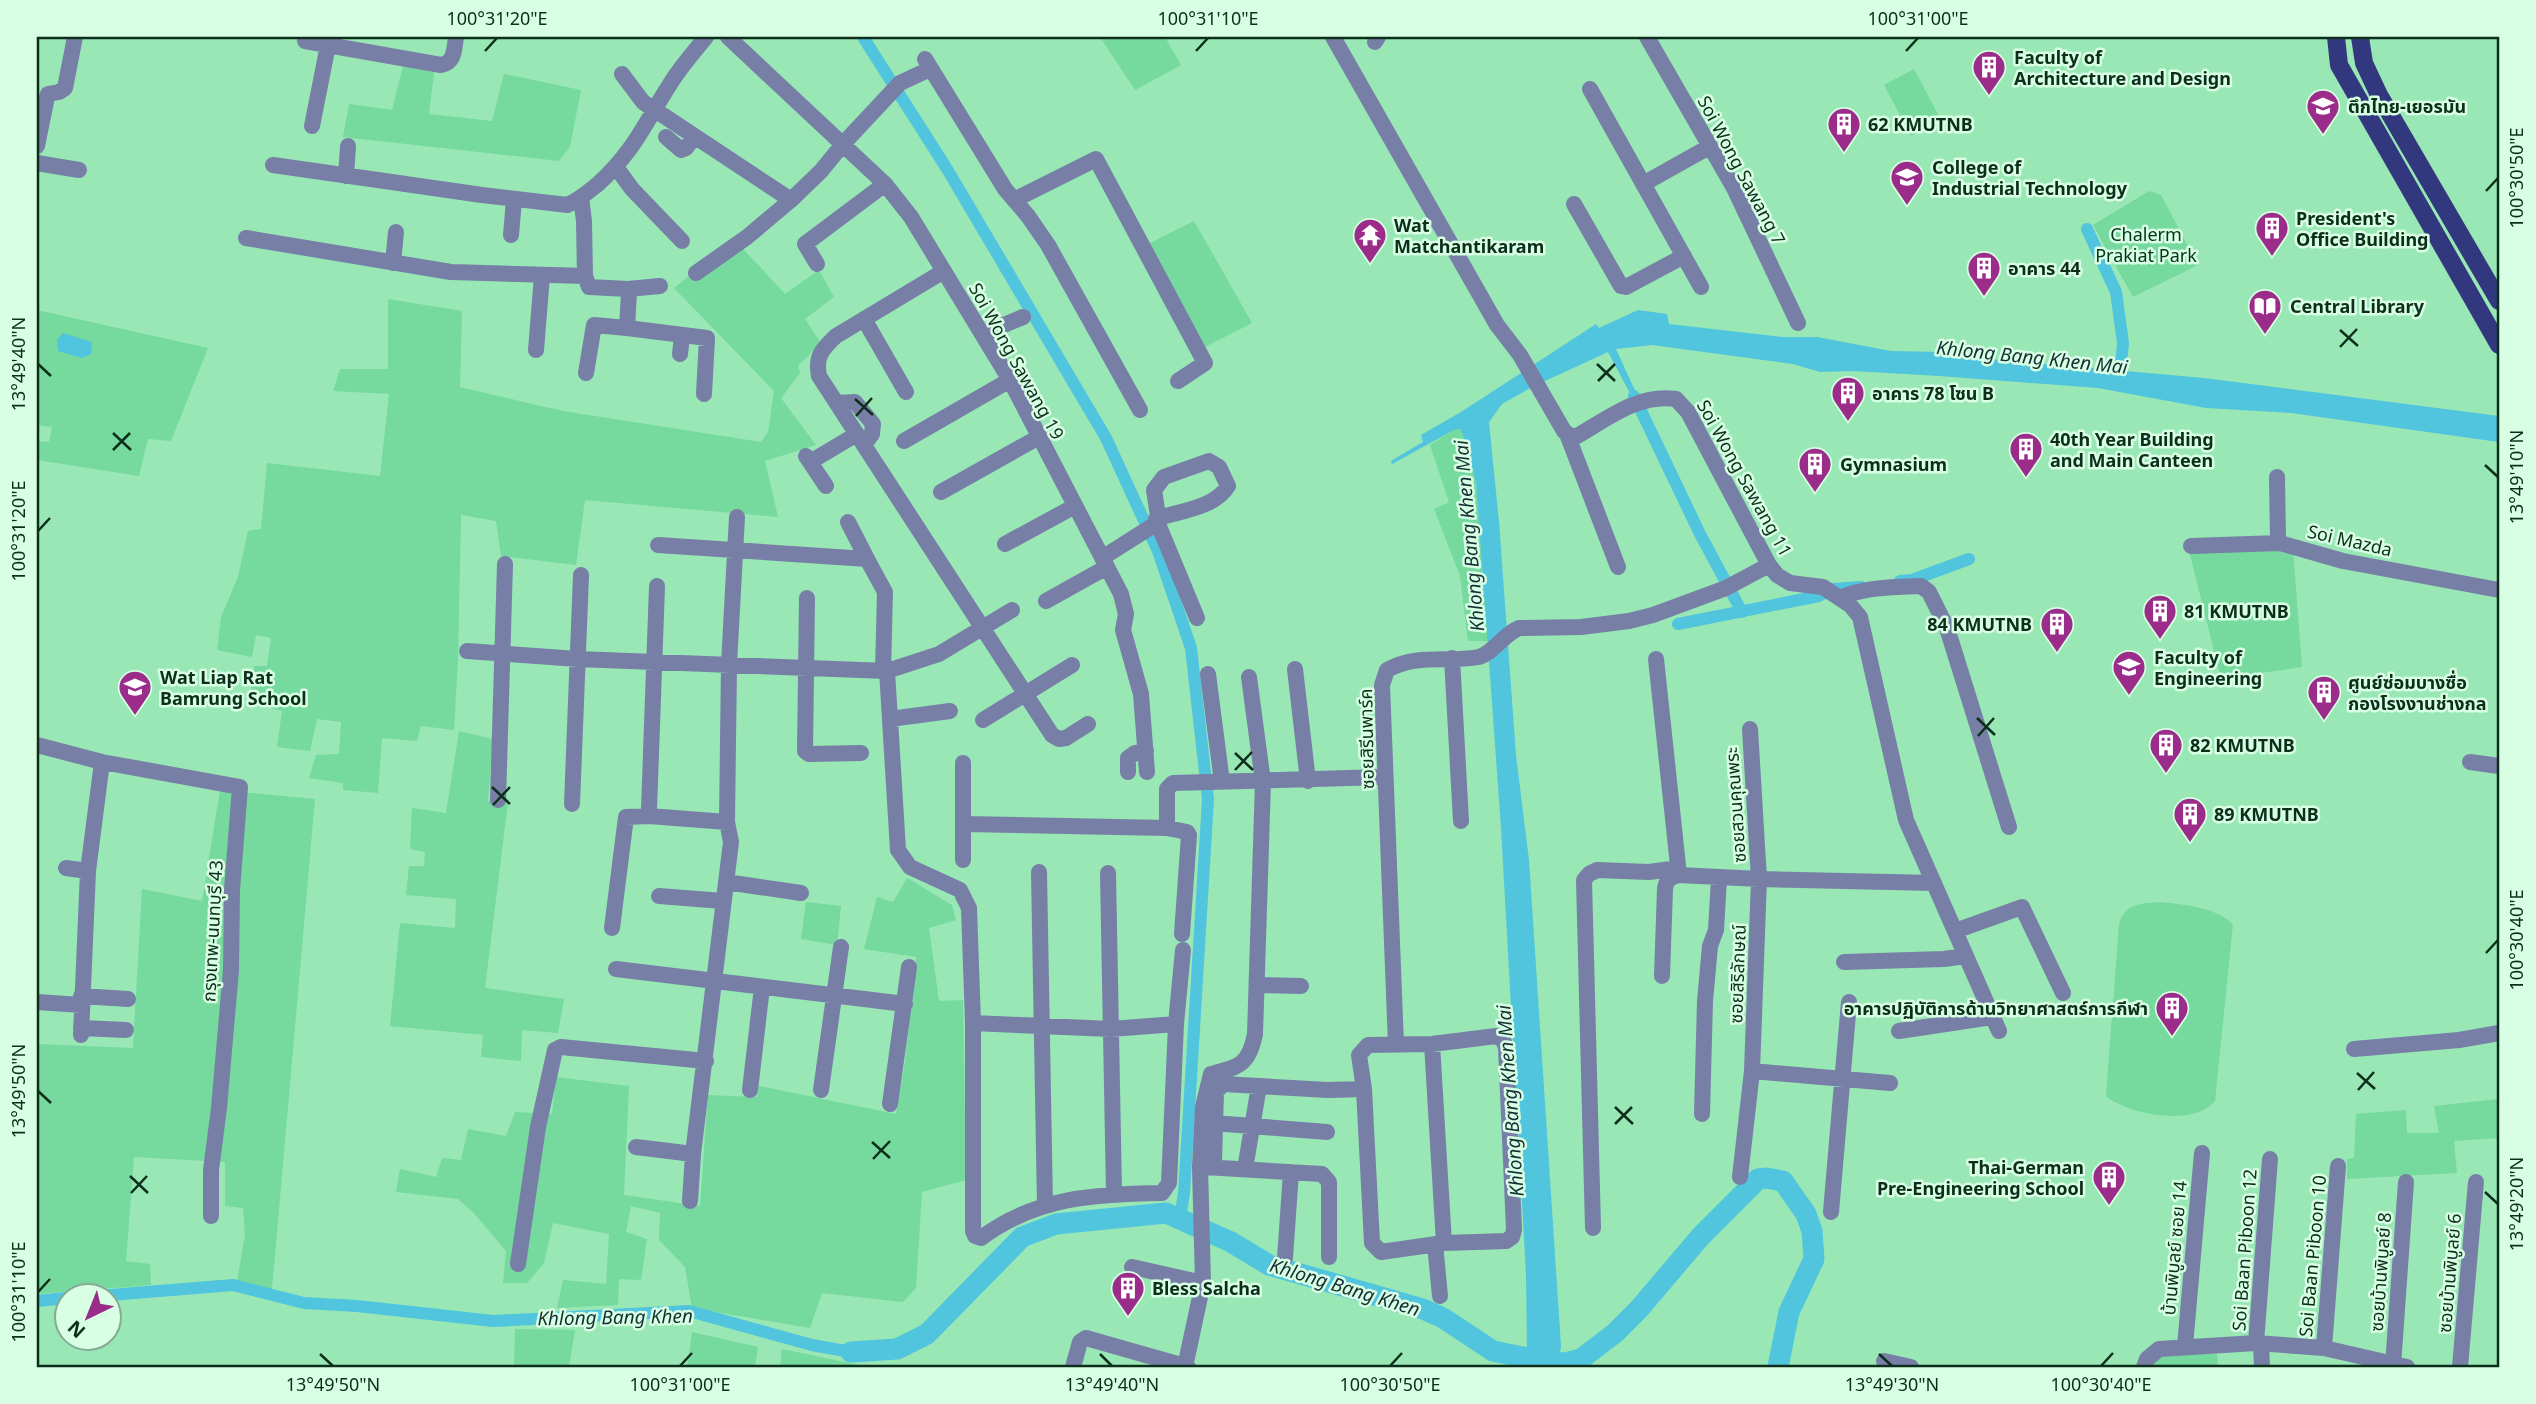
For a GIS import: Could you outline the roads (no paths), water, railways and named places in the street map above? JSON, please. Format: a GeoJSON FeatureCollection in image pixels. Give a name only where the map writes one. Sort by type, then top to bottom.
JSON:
{"type":"FeatureCollection","features":[{"type":"Feature","properties":{"kind":"main road"},"geometry":{"type":"LineString","coordinates":[[2327,37],[2339,65],[2499,345]]}},
{"type":"Feature","properties":{"kind":"main road"},"geometry":{"type":"LineString","coordinates":[[2336,37],[2339,65]]}},
{"type":"Feature","properties":{"kind":"main road"},"geometry":{"type":"LineString","coordinates":[[2360,37],[2364,63],[2379,95],[2499,301]]}},
{"type":"Feature","properties":{"kind":"street"},"geometry":{"type":"LineString","coordinates":[[37,146],[48,94],[63,91],[65,88],[75,37]]}},
{"type":"Feature","properties":{"kind":"street"},"geometry":{"type":"LineString","coordinates":[[305,41],[441,65],[452,58],[456,37]]}},
{"type":"Feature","properties":{"kind":"street"},"geometry":{"type":"LineString","coordinates":[[274,165],[514,200],[567,205],[581,197],[616,167],[632,148],[675,77],[706,37]]}},
{"type":"Feature","properties":{"kind":"street","name":"Soi Wong Sawang 19"},"geometry":{"type":"LineString","coordinates":[[728,37],[885,184],[911,217],[1010,380],[1121,594],[1126,614],[1123,630],[1141,694],[1147,772]]}},
{"type":"Feature","properties":{"kind":"street"},"geometry":{"type":"LineString","coordinates":[[1333,37],[1492,316],[1521,355],[1567,434],[1618,567]]}},
{"type":"Feature","properties":{"kind":"street","name":"Soi Wong Sawang 7"},"geometry":{"type":"LineString","coordinates":[[1647,37],[1750,218],[1798,323]]}},
{"type":"Feature","properties":{"kind":"street"},"geometry":{"type":"LineString","coordinates":[[312,126],[328,45]]}},
{"type":"Feature","properties":{"kind":"street"},"geometry":{"type":"LineString","coordinates":[[696,273],[747,237],[791,200],[821,172],[843,144],[896,88],[927,64],[984,158],[1048,245],[1140,410]]}},
{"type":"Feature","properties":{"kind":"street"},"geometry":{"type":"LineString","coordinates":[[622,74],[643,102],[791,200]]}},
{"type":"Feature","properties":{"kind":"street"},"geometry":{"type":"LineString","coordinates":[[1590,89],[1701,287]]}},
{"type":"Feature","properties":{"kind":"street"},"geometry":{"type":"LineString","coordinates":[[666,137],[681,150],[686,148],[694,137]]}},
{"type":"Feature","properties":{"kind":"street"},"geometry":{"type":"LineString","coordinates":[[346,176],[348,146]]}},
{"type":"Feature","properties":{"kind":"street"},"geometry":{"type":"LineString","coordinates":[[1643,184],[1709,147]]}},
{"type":"Feature","properties":{"kind":"street"},"geometry":{"type":"LineString","coordinates":[[1014,200],[1096,159],[1205,363],[1178,381]]}},
{"type":"Feature","properties":{"kind":"street"},"geometry":{"type":"LineString","coordinates":[[37,163],[79,170]]}},
{"type":"Feature","properties":{"kind":"street"},"geometry":{"type":"LineString","coordinates":[[616,167],[632,189],[682,241]]}},
{"type":"Feature","properties":{"kind":"street"},"geometry":{"type":"LineString","coordinates":[[817,264],[805,244],[885,184]]}},
{"type":"Feature","properties":{"kind":"street"},"geometry":{"type":"LineString","coordinates":[[581,197],[589,287],[628,289],[660,286]]}},
{"type":"Feature","properties":{"kind":"street"},"geometry":{"type":"LineString","coordinates":[[511,235],[514,200]]}},
{"type":"Feature","properties":{"kind":"street"},"geometry":{"type":"LineString","coordinates":[[1574,204],[1620,286],[1626,287],[1684,256]]}},
{"type":"Feature","properties":{"kind":"street"},"geometry":{"type":"LineString","coordinates":[[393,263],[396,232]]}},
{"type":"Feature","properties":{"kind":"street"},"geometry":{"type":"LineString","coordinates":[[246,238],[451,272],[586,276]]}},
{"type":"Feature","properties":{"kind":"street"},"geometry":{"type":"LineString","coordinates":[[825,486],[808,459],[872,434],[873,424],[855,402],[837,403],[819,376],[817,364],[821,350],[864,319],[944,271]]}},
{"type":"Feature","properties":{"kind":"street"},"geometry":{"type":"LineString","coordinates":[[536,350],[542,276]]}},
{"type":"Feature","properties":{"kind":"street"},"geometry":{"type":"LineString","coordinates":[[627,328],[628,289]]}},
{"type":"Feature","properties":{"kind":"street"},"geometry":{"type":"LineString","coordinates":[[982,334],[1023,317]]}},
{"type":"Feature","properties":{"kind":"street"},"geometry":{"type":"LineString","coordinates":[[864,319],[906,392]]}},
{"type":"Feature","properties":{"kind":"street"},"geometry":{"type":"LineString","coordinates":[[586,373],[594,325],[708,340],[704,394]]}},
{"type":"Feature","properties":{"kind":"street"},"geometry":{"type":"LineString","coordinates":[[680,354],[682,336]]}},
{"type":"Feature","properties":{"kind":"street"},"geometry":{"type":"LineString","coordinates":[[905,441],[1010,380]]}},
{"type":"Feature","properties":{"kind":"street","name":"Soi Wong Sawang 11"},"geometry":{"type":"LineString","coordinates":[[1567,434],[1577,436],[1637,403],[1669,398],[1683,404],[1777,576],[1790,583],[1831,593]]}},
{"type":"Feature","properties":{"kind":"street"},"geometry":{"type":"LineString","coordinates":[[942,492],[1039,437]]}},
{"type":"Feature","properties":{"kind":"street"},"geometry":{"type":"LineString","coordinates":[[860,439],[1052,735],[1059,739],[1066,738],[1088,724]]}},
{"type":"Feature","properties":{"kind":"street"},"geometry":{"type":"LineString","coordinates":[[1046,601],[1104,563],[1154,524],[1156,519],[1188,510],[1223,494],[1227,485],[1219,467],[1209,461],[1164,477],[1154,490],[1156,519],[1197,618]]}},
{"type":"Feature","properties":{"kind":"street"},"geometry":{"type":"LineString","coordinates":[[2277,477],[2280,543]]}},
{"type":"Feature","properties":{"kind":"street"},"geometry":{"type":"LineString","coordinates":[[1005,544],[1074,506]]}},
{"type":"Feature","properties":{"kind":"street"},"geometry":{"type":"LineString","coordinates":[[690,1201],[692,1153],[731,842],[727,822],[729,664],[737,517]]}},
{"type":"Feature","properties":{"kind":"street"},"geometry":{"type":"LineString","coordinates":[[848,522],[885,592],[885,671],[898,850],[910,867],[960,890],[969,908],[975,1237],[981,1238],[1005,1220],[1059,1201],[1114,1194],[1162,1193],[1169,1183],[1188,832],[1167,828],[962,824]]}},
{"type":"Feature","properties":{"kind":"street","name":"Soi Mazda"},"geometry":{"type":"LineString","coordinates":[[2191,547],[2280,543],[2343,561],[2499,590]]}},
{"type":"Feature","properties":{"kind":"street"},"geometry":{"type":"LineString","coordinates":[[658,545],[867,559]]}},
{"type":"Feature","properties":{"kind":"street"},"geometry":{"type":"LineString","coordinates":[[498,800],[505,564]]}},
{"type":"Feature","properties":{"kind":"street","name":"ซอยสิรีนพาร์ค"},"geometry":{"type":"LineString","coordinates":[[1396,1045],[1382,685],[1387,670],[1403,662],[1482,656],[1510,631],[1519,628],[1581,627],[1653,615],[1726,588],[1769,565]]}},
{"type":"Feature","properties":{"kind":"street"},"geometry":{"type":"LineString","coordinates":[[572,804],[581,575]]}},
{"type":"Feature","properties":{"kind":"street"},"geometry":{"type":"LineString","coordinates":[[649,809],[657,586]]}},
{"type":"Feature","properties":{"kind":"street"},"geometry":{"type":"LineString","coordinates":[[1831,593],[1906,586],[1921,586],[1929,592],[1947,628],[2009,827]]}},
{"type":"Feature","properties":{"kind":"street"},"geometry":{"type":"LineString","coordinates":[[1831,593],[1860,617],[1906,820],[1996,1024],[1899,1031]]}},
{"type":"Feature","properties":{"kind":"street"},"geometry":{"type":"LineString","coordinates":[[807,598],[805,751],[809,754],[861,753]]}},
{"type":"Feature","properties":{"kind":"street"},"geometry":{"type":"LineString","coordinates":[[467,651],[578,659],[885,671],[939,654],[1012,610]]}},
{"type":"Feature","properties":{"kind":"street"},"geometry":{"type":"LineString","coordinates":[[1452,658],[1461,821]]}},
{"type":"Feature","properties":{"kind":"street"},"geometry":{"type":"LineString","coordinates":[[1656,659],[1679,871]]}},
{"type":"Feature","properties":{"kind":"street"},"geometry":{"type":"LineString","coordinates":[[983,720],[1072,665]]}},
{"type":"Feature","properties":{"kind":"street"},"geometry":{"type":"LineString","coordinates":[[1294,669],[1308,781]]}},
{"type":"Feature","properties":{"kind":"street"},"geometry":{"type":"LineString","coordinates":[[1208,674],[1222,782]]}},
{"type":"Feature","properties":{"kind":"street"},"geometry":{"type":"LineString","coordinates":[[1207,1164],[1203,1107],[1209,1076],[1242,1062],[1252,1052],[1255,1034],[1263,782],[1249,677]]}},
{"type":"Feature","properties":{"kind":"street"},"geometry":{"type":"LineString","coordinates":[[890,719],[950,711]]}},
{"type":"Feature","properties":{"kind":"street","name":"ซอยสวนคุณพระ"},"geometry":{"type":"LineString","coordinates":[[1750,729],[1759,879]]}},
{"type":"Feature","properties":{"kind":"street"},"geometry":{"type":"LineString","coordinates":[[37,745],[102,762],[88,871],[81,1031],[126,1030]]}},
{"type":"Feature","properties":{"kind":"street"},"geometry":{"type":"LineString","coordinates":[[1128,772],[1128,758],[1135,753],[1146,751]]}},
{"type":"Feature","properties":{"kind":"street","name":"กรุงเทพ-นนทบุรี 43"},"geometry":{"type":"LineString","coordinates":[[102,762],[240,787],[232,890],[230,982],[211,1170],[211,1216]]}},
{"type":"Feature","properties":{"kind":"street"},"geometry":{"type":"LineString","coordinates":[[2470,762],[2499,766]]}},
{"type":"Feature","properties":{"kind":"street"},"geometry":{"type":"LineString","coordinates":[[963,763],[963,860]]}},
{"type":"Feature","properties":{"kind":"street"},"geometry":{"type":"LineString","coordinates":[[1167,828],[1168,785],[1172,783],[1385,777]]}},
{"type":"Feature","properties":{"kind":"street"},"geometry":{"type":"LineString","coordinates":[[612,928],[626,817],[727,822]]}},
{"type":"Feature","properties":{"kind":"street"},"geometry":{"type":"LineString","coordinates":[[66,868],[88,871]]}},
{"type":"Feature","properties":{"kind":"street"},"geometry":{"type":"LineString","coordinates":[[1593,1228],[1584,880],[1589,874],[1597,870],[1679,871],[1719,878],[1934,883]]}},
{"type":"Feature","properties":{"kind":"street"},"geometry":{"type":"LineString","coordinates":[[1662,976],[1665,884],[1679,871]]}},
{"type":"Feature","properties":{"kind":"street"},"geometry":{"type":"LineString","coordinates":[[1039,872],[1045,1206]]}},
{"type":"Feature","properties":{"kind":"street"},"geometry":{"type":"LineString","coordinates":[[1108,873],[1114,1194]]}},
{"type":"Feature","properties":{"kind":"street"},"geometry":{"type":"LineString","coordinates":[[1702,1114],[1706,987],[1710,946],[1716,930],[1719,878]]}},
{"type":"Feature","properties":{"kind":"street","name":"ซอยสิริลักษณ์"},"geometry":{"type":"LineString","coordinates":[[1740,1177],[1752,1071],[1759,879]]}},
{"type":"Feature","properties":{"kind":"street"},"geometry":{"type":"LineString","coordinates":[[726,882],[801,893]]}},
{"type":"Feature","properties":{"kind":"street"},"geometry":{"type":"LineString","coordinates":[[659,896],[723,901]]}},
{"type":"Feature","properties":{"kind":"street"},"geometry":{"type":"LineString","coordinates":[[1955,931],[2022,907],[2063,993]]}},
{"type":"Feature","properties":{"kind":"street"},"geometry":{"type":"LineString","coordinates":[[821,1090],[841,947]]}},
{"type":"Feature","properties":{"kind":"street"},"geometry":{"type":"LineString","coordinates":[[1844,962],[1944,960],[1966,956]]}},
{"type":"Feature","properties":{"kind":"street"},"geometry":{"type":"LineString","coordinates":[[890,1104],[909,967]]}},
{"type":"Feature","properties":{"kind":"street"},"geometry":{"type":"LineString","coordinates":[[616,970],[905,1004]]}},
{"type":"Feature","properties":{"kind":"street"},"geometry":{"type":"LineString","coordinates":[[1257,985],[1301,986]]}},
{"type":"Feature","properties":{"kind":"street"},"geometry":{"type":"LineString","coordinates":[[750,1090],[762,987]]}},
{"type":"Feature","properties":{"kind":"street"},"geometry":{"type":"LineString","coordinates":[[37,1002],[128,999]]}},
{"type":"Feature","properties":{"kind":"street"},"geometry":{"type":"LineString","coordinates":[[1831,1212],[1849,1002]]}},
{"type":"Feature","properties":{"kind":"street"},"geometry":{"type":"LineString","coordinates":[[973,1023],[1111,1029],[1176,1024]]}},
{"type":"Feature","properties":{"kind":"street"},"geometry":{"type":"LineString","coordinates":[[2354,1049],[2459,1040],[2499,1033]]}},
{"type":"Feature","properties":{"kind":"street"},"geometry":{"type":"LineString","coordinates":[[1496,1036],[1503,1040],[1506,1047],[1514,1230],[1512,1237],[1506,1241],[1440,1244],[1381,1252],[1372,1243],[1364,1089],[1359,1055],[1368,1045],[1396,1045],[1432,1044],[1496,1036]]}},
{"type":"Feature","properties":{"kind":"street"},"geometry":{"type":"LineString","coordinates":[[1432,1044],[1440,1296]]}},
{"type":"Feature","properties":{"kind":"street"},"geometry":{"type":"LineString","coordinates":[[518,1264],[538,1128],[555,1050],[564,1047],[705,1061]]}},
{"type":"Feature","properties":{"kind":"street"},"geometry":{"type":"LineString","coordinates":[[1752,1071],[1890,1083]]}},
{"type":"Feature","properties":{"kind":"street"},"geometry":{"type":"LineString","coordinates":[[1073,1367],[1080,1342],[1086,1338],[1186,1367],[1203,1283],[1200,1189],[1214,1123],[1216,1092],[1221,1086],[1364,1089]]}},
{"type":"Feature","properties":{"kind":"street"},"geometry":{"type":"LineString","coordinates":[[1245,1170],[1259,1086]]}},
{"type":"Feature","properties":{"kind":"street"},"geometry":{"type":"LineString","coordinates":[[1214,1123],[1327,1132]]}},
{"type":"Feature","properties":{"kind":"street"},"geometry":{"type":"LineString","coordinates":[[636,1147],[692,1153]]}},
{"type":"Feature","properties":{"kind":"street","name":"บ้านพิบูลย์ ซอย 14"},"geometry":{"type":"LineString","coordinates":[[2185,1346],[2202,1153]]}},
{"type":"Feature","properties":{"kind":"street","name":"Soi Baan Piboon 12"},"geometry":{"type":"LineString","coordinates":[[2262,1367],[2258,1343],[2270,1159]]}},
{"type":"Feature","properties":{"kind":"street"},"geometry":{"type":"LineString","coordinates":[[1207,1164],[1245,1170],[1322,1174],[1329,1182],[1329,1256]]}},
{"type":"Feature","properties":{"kind":"street","name":"Soi Baan Piboon 10"},"geometry":{"type":"LineString","coordinates":[[2324,1348],[2339,1166]]}},
{"type":"Feature","properties":{"kind":"street"},"geometry":{"type":"LineString","coordinates":[[1285,1258],[1291,1172]]}},
{"type":"Feature","properties":{"kind":"street","name":"ซอยบ้านพิบูลย์ 8"},"geometry":{"type":"LineString","coordinates":[[2400,1366],[2406,1182]]}},
{"type":"Feature","properties":{"kind":"street","name":"ซอยบ้านพิบูลย์ 6"},"geometry":{"type":"LineString","coordinates":[[2460,1367],[2476,1182]]}},
{"type":"Feature","properties":{"kind":"street"},"geometry":{"type":"LineString","coordinates":[[1132,1267],[1203,1283]]}},
{"type":"Feature","properties":{"kind":"street"},"geometry":{"type":"LineString","coordinates":[[2144,1367],[2152,1353],[2159,1349],[2258,1343],[2324,1348],[2400,1366]]}},
{"type":"Feature","properties":{"kind":"street"},"geometry":{"type":"LineString","coordinates":[[1884,1361],[1911,1367]]}},
{"type":"Feature","properties":{"kind":"water","name":"Khlong Bang Khen Mai"},"geometry":{"type":"Polygon","coordinates":[[[1638,310],[1667,314],[1669,324],[1782,337],[1817,337],[1891,351],[1943,352],[1979,358],[2204,378],[2499,416],[2499,442],[2291,413],[2206,408],[2098,388],[1853,371],[1820,372],[1793,364],[1652,345],[1616,349],[1637,395],[1632,397],[1608,352],[1502,404],[1489,422],[1516,755],[1529,860],[1561,1346],[1559,1359],[1527,1356],[1526,1274],[1501,828],[1476,482],[1461,429],[1454,430],[1392,464],[1391,461],[1423,442],[1421,435],[1596,324],[1599,328],[1638,310]]]}},
{"type":"Feature","properties":{"kind":"water"},"geometry":{"type":"Polygon","coordinates":[[[63,333],[92,342],[91,354],[82,358],[58,351],[57,340],[63,333]]]}},
{"type":"Feature","properties":{"kind":"waterway"},"geometry":{"type":"LineString","coordinates":[[863,37],[947,169],[1106,438],[1158,551],[1191,648],[1208,799],[1184,1193],[1180,1218]]}},
{"type":"Feature","properties":{"kind":"waterway"},"geometry":{"type":"LineString","coordinates":[[2087,229],[2116,292],[2123,343],[2119,385]]}},
{"type":"Feature","properties":{"kind":"waterway"},"geometry":{"type":"LineString","coordinates":[[1634,396],[1700,534],[1742,612]]}},
{"type":"Feature","properties":{"kind":"waterway"},"geometry":{"type":"LineString","coordinates":[[1900,581],[1912,580],[1969,559]]}},
{"type":"Feature","properties":{"kind":"waterway"},"geometry":{"type":"LineString","coordinates":[[1678,624],[1819,596],[1832,589],[1861,587]]}},
{"type":"Feature","properties":{"kind":"waterway","name":"Khlong Bang Khen"},"geometry":{"type":"LineString","coordinates":[[851,1352],[897,1349],[927,1334],[1022,1237],[1056,1224],[1166,1213],[1231,1242],[1269,1265],[1423,1309],[1443,1318],[1493,1351],[1565,1363],[1581,1359],[1615,1333],[1701,1236],[1758,1179],[1766,1178],[1783,1181],[1806,1214],[1812,1231],[1814,1259],[1789,1312],[1778,1367]]}},
{"type":"Feature","properties":{"kind":"waterway","name":"Khlong Bang Khen"},"geometry":{"type":"LineString","coordinates":[[122,1294],[233,1285],[304,1303],[493,1321],[689,1311],[812,1345],[851,1352]]}},
{"type":"Feature","properties":{"kind":"waterway","name":"Khlong Bang Khen"},"geometry":{"type":"LineString","coordinates":[[37,1301],[52,1299]]}},
{"type":"Feature","properties":{"kind":"place","name":"Faculty of Architecture and Design"},"geometry":{"type":"Point","coordinates":[1989,97]}},
{"type":"Feature","properties":{"kind":"place","name":"ตึกไทย-เยอรมัน"},"geometry":{"type":"Point","coordinates":[2323,136]}},
{"type":"Feature","properties":{"kind":"place","name":"62 KMUTNB"},"geometry":{"type":"Point","coordinates":[1844,154]}},
{"type":"Feature","properties":{"kind":"place","name":"College of Industrial Technology"},"geometry":{"type":"Point","coordinates":[1907,207]}},
{"type":"Feature","properties":{"kind":"place","name":"President's Office Building"},"geometry":{"type":"Point","coordinates":[2272,258]}},
{"type":"Feature","properties":{"kind":"place","name":"Wat Matchantikaram"},"geometry":{"type":"Point","coordinates":[1370,265]}},
{"type":"Feature","properties":{"kind":"place","name":"อาคาร 44"},"geometry":{"type":"Point","coordinates":[1984,298]}},
{"type":"Feature","properties":{"kind":"place","name":"Central Library"},"geometry":{"type":"Point","coordinates":[2265,336]}},
{"type":"Feature","properties":{"kind":"place","name":"อาคาร 78 โซน B"},"geometry":{"type":"Point","coordinates":[1848,423]}},
{"type":"Feature","properties":{"kind":"place","name":"40th Year Building and Main Canteen"},"geometry":{"type":"Point","coordinates":[2026,479]}},
{"type":"Feature","properties":{"kind":"place","name":"Gymnasium"},"geometry":{"type":"Point","coordinates":[1815,494]}},
{"type":"Feature","properties":{"kind":"place","name":"81 KMUTNB"},"geometry":{"type":"Point","coordinates":[2160,641]}},
{"type":"Feature","properties":{"kind":"place","name":"84 KMUTNB"},"geometry":{"type":"Point","coordinates":[2057,654]}},
{"type":"Feature","properties":{"kind":"place","name":"Faculty of Engineering"},"geometry":{"type":"Point","coordinates":[2129,697]}},
{"type":"Feature","properties":{"kind":"place","name":"Wat Liap Rat Bamrung School"},"geometry":{"type":"Point","coordinates":[135,717]}},
{"type":"Feature","properties":{"kind":"place","name":"ศูนย์ซ่อมบางซื่อ กองโรงงานช่างกล"},"geometry":{"type":"Point","coordinates":[2324,722]}},
{"type":"Feature","properties":{"kind":"place","name":"82 KMUTNB"},"geometry":{"type":"Point","coordinates":[2166,775]}},
{"type":"Feature","properties":{"kind":"place","name":"89 KMUTNB"},"geometry":{"type":"Point","coordinates":[2190,844]}},
{"type":"Feature","properties":{"kind":"place","name":"อาคารปฏิบัติการด้านวิทยาศาสตร์การกีฬา"},"geometry":{"type":"Point","coordinates":[2172,1038]}},
{"type":"Feature","properties":{"kind":"place","name":"Thai-German Pre-Engineering School"},"geometry":{"type":"Point","coordinates":[2109,1207]}},
{"type":"Feature","properties":{"kind":"place","name":"Bless Salcha"},"geometry":{"type":"Point","coordinates":[1128,1318]}},
{"type":"Feature","properties":{"kind":"park label","name":"Chalerm Prakiat Park"},"geometry":{"type":"Point","coordinates":[2146,244]}}]}
